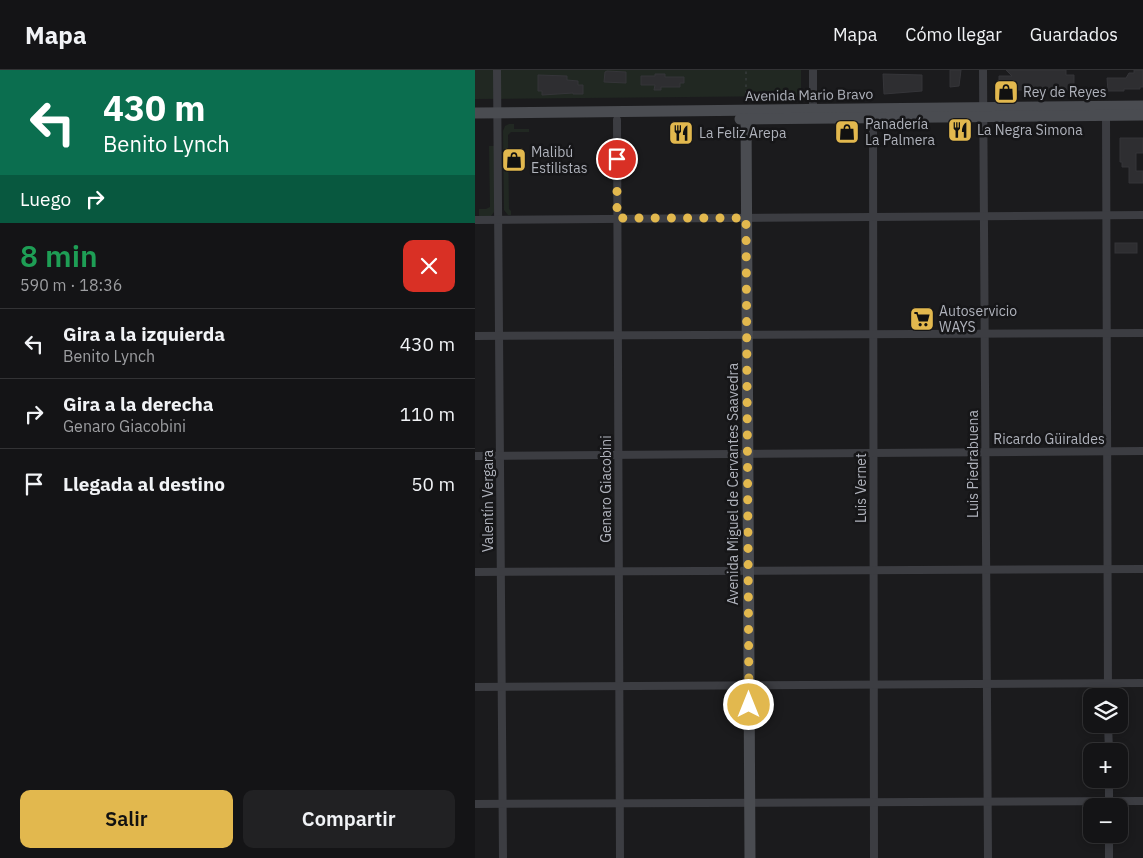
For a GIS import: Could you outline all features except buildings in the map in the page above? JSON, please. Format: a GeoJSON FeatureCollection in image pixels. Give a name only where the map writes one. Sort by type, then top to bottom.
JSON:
{"type":"FeatureCollection","features":[{"type":"Feature","properties":{"kind":"main road","name":"Avenida Mario Bravo"},"geometry":{"type":"LineString","coordinates":[[813,114],[873,117],[1143,106]]}},
{"type":"Feature","properties":{"kind":"main road","name":"Avenida Mario Bravo"},"geometry":{"type":"LineString","coordinates":[[475,121],[497,117],[746,114],[984,112],[1143,115]]}},
{"type":"Feature","properties":{"kind":"main road","name":"Avenida Mario Bravo"},"geometry":{"type":"LineString","coordinates":[[475,113],[497,117],[617,120],[746,114]]}},
{"type":"Feature","properties":{"kind":"main road","name":"Avenida Miguel de Cervantes Saavedra"},"geometry":{"type":"LineString","coordinates":[[746,114],[750,858]]}},
{"type":"Feature","properties":{"kind":"street","name":"Valentín Vergara"},"geometry":{"type":"LineString","coordinates":[[497,70],[503,858]]}},
{"type":"Feature","properties":{"kind":"street"},"geometry":{"type":"LineString","coordinates":[[813,70],[813,114]]}},
{"type":"Feature","properties":{"kind":"street","name":"Luis Piedrabuena"},"geometry":{"type":"LineString","coordinates":[[983,70],[988,858]]}},
{"type":"Feature","properties":{"kind":"street"},"geometry":{"type":"LineString","coordinates":[[1106,115],[1108,688]]}},
{"type":"Feature","properties":{"kind":"street","name":"Luis Vernet"},"geometry":{"type":"LineString","coordinates":[[873,117],[874,858]]}},
{"type":"Feature","properties":{"kind":"street","name":"Genaro Giacobini"},"geometry":{"type":"LineString","coordinates":[[617,120],[620,858]]}},
{"type":"Feature","properties":{"kind":"street"},"geometry":{"type":"LineString","coordinates":[[475,220],[1143,215]]}},
{"type":"Feature","properties":{"kind":"street"},"geometry":{"type":"LineString","coordinates":[[475,336],[1143,333]]}},
{"type":"Feature","properties":{"kind":"street","name":"Ricardo Güiraldes"},"geometry":{"type":"LineString","coordinates":[[475,456],[1143,451]]}},
{"type":"Feature","properties":{"kind":"street"},"geometry":{"type":"LineString","coordinates":[[475,572],[1143,569]]}},
{"type":"Feature","properties":{"kind":"street"},"geometry":{"type":"LineString","coordinates":[[475,687],[1143,683]]}},
{"type":"Feature","properties":{"kind":"street"},"geometry":{"type":"LineString","coordinates":[[475,804],[987,801],[1083,803]]}},
{"type":"Feature","properties":{"kind":"street"},"geometry":{"type":"LineString","coordinates":[[1128,802],[1143,801]]}},
{"type":"Feature","properties":{"kind":"street"},"geometry":{"type":"LineString","coordinates":[[1109,843],[1109,858]]}},
{"type":"Feature","properties":{"kind":"path"},"geometry":{"type":"LineString","coordinates":[[746,70],[746,114]]}},
{"type":"Feature","properties":{"kind":"shaded area"},"geometry":{"type":"Polygon","coordinates":[[[475,70],[801,70],[801,96],[475,99],[475,70]]]}},
{"type":"Feature","properties":{"kind":"shaded area"},"geometry":{"type":"Polygon","coordinates":[[[514,124],[514,129],[529,129],[529,132],[511,132],[508,135],[509,209],[511,215],[508,215],[504,210],[503,131],[505,126],[514,124]]]}},
{"type":"Feature","properties":{"kind":"shaded area"},"geometry":{"type":"Polygon","coordinates":[[[489,146],[494,146],[494,212],[491,216],[479,216],[479,209],[490,207],[489,146]]]}},
{"type":"Feature","properties":{"kind":"place","name":"Rey de Reyes"},"geometry":{"type":"Point","coordinates":[1006,92]}},
{"type":"Feature","properties":{"kind":"place","name":"La Negra Simona"},"geometry":{"type":"Point","coordinates":[960,130]}},
{"type":"Feature","properties":{"kind":"place","name":"Panadería La Palmera"},"geometry":{"type":"Point","coordinates":[847,132]}},
{"type":"Feature","properties":{"kind":"place","name":"La Feliz Arepa"},"geometry":{"type":"Point","coordinates":[681,133]}},
{"type":"Feature","properties":{"kind":"place","name":"Malibú Estilistas"},"geometry":{"type":"Point","coordinates":[514,160]}},
{"type":"Feature","properties":{"kind":"place","name":"Autoservicio WAYS"},"geometry":{"type":"Point","coordinates":[922,319]}},
{"type":"Feature","properties":{"kind":"route"},"geometry":{"type":"LineString","coordinates":[[617,159],[617,218],[746,218],[749,705]]}}]}
